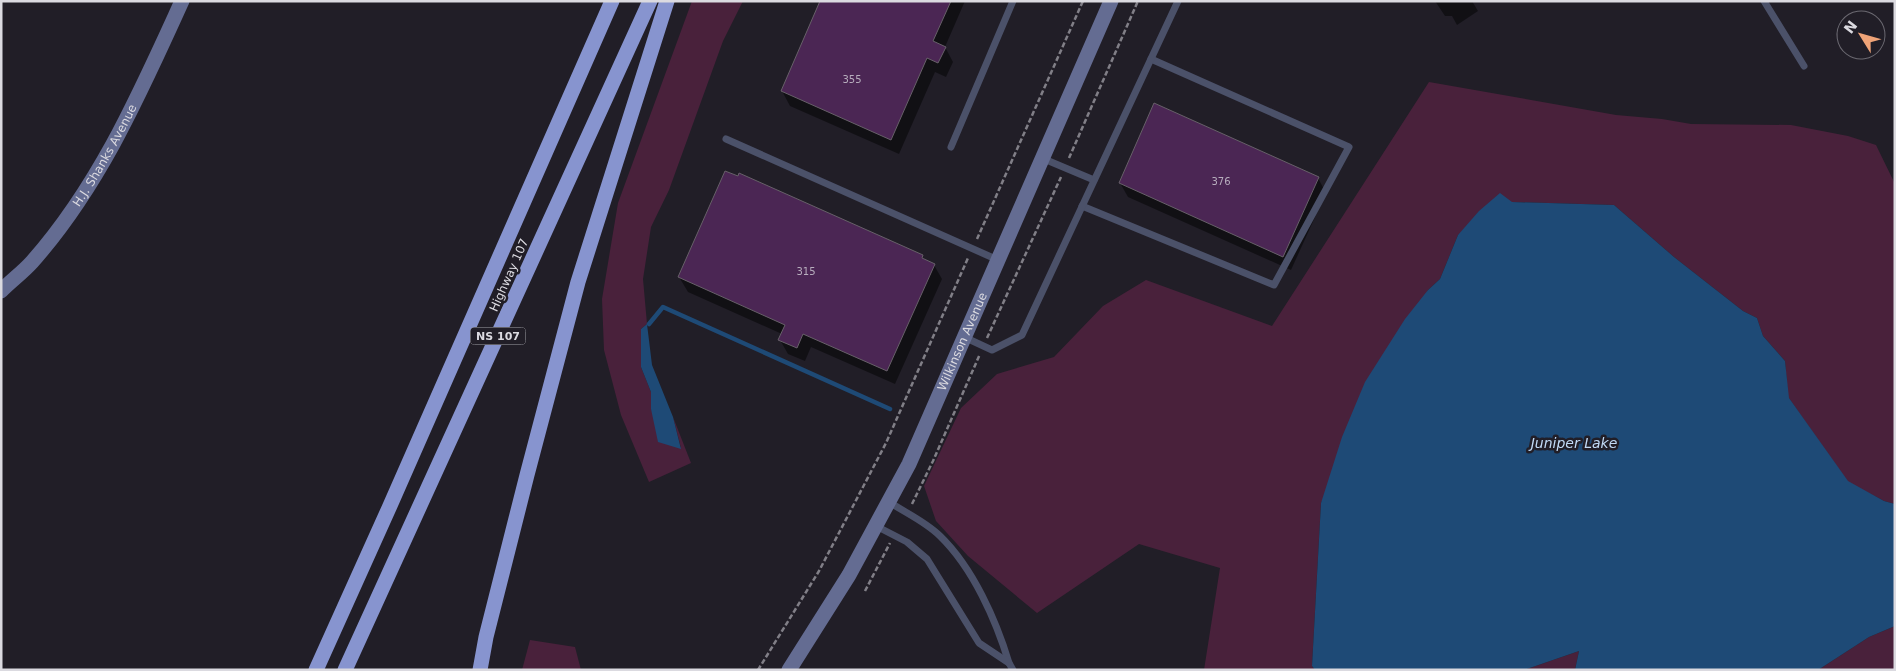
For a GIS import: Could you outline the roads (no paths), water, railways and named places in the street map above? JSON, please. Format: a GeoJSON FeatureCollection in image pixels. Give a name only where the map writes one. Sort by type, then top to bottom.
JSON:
{"type":"FeatureCollection","features":[{"type":"Feature","properties":{"kind":"highway","name":"Highway 107"},"geometry":{"type":"LineString","coordinates":[[316,670],[612,1]]}},
{"type":"Feature","properties":{"kind":"highway","name":"Highway 107"},"geometry":{"type":"LineString","coordinates":[[345,670],[650,1]]}},
{"type":"Feature","properties":{"kind":"highway"},"geometry":{"type":"LineString","coordinates":[[480,670],[486,637],[578,282],[667,1]]}},
{"type":"Feature","properties":{"kind":"street","name":"H.J. Shanks Avenue"},"geometry":{"type":"LineString","coordinates":[[1,291],[36,257],[64,223],[93,181],[120,133],[182,1]]}},
{"type":"Feature","properties":{"kind":"street","name":"Wilkinson Avenue"},"geometry":{"type":"LineString","coordinates":[[789,670],[849,575],[909,464],[1112,1]]}},
{"type":"Feature","properties":{"kind":"lane"},"geometry":{"type":"LineString","coordinates":[[951,147],[1013,1]]}},
{"type":"Feature","properties":{"kind":"lane"},"geometry":{"type":"LineString","coordinates":[[964,337],[992,350],[1022,335],[1178,1]]}},
{"type":"Feature","properties":{"kind":"lane"},"geometry":{"type":"LineString","coordinates":[[1764,1],[1804,66]]}},
{"type":"Feature","properties":{"kind":"lane"},"geometry":{"type":"LineString","coordinates":[[1082,206],[1274,286],[1349,147],[1151,59]]}},
{"type":"Feature","properties":{"kind":"lane"},"geometry":{"type":"LineString","coordinates":[[726,139],[999,260]]}},
{"type":"Feature","properties":{"kind":"lane"},"geometry":{"type":"LineString","coordinates":[[1044,159],[1094,180]]}},
{"type":"Feature","properties":{"kind":"lane"},"geometry":{"type":"LineString","coordinates":[[889,502],[939,535],[959,558],[1000,632],[1008,663]]}},
{"type":"Feature","properties":{"kind":"lane"},"geometry":{"type":"LineString","coordinates":[[876,526],[907,542],[927,559],[979,643],[1008,663],[1013,670]]}},
{"type":"Feature","properties":{"kind":"water","name":"Juniper Lake"},"geometry":{"type":"Polygon","coordinates":[[[1500,193],[1512,202],[1614,205],[1674,257],[1743,311],[1757,318],[1763,336],[1785,361],[1789,398],[1848,481],[1884,501],[1895,504],[1895,626],[1869,637],[1818,670],[1575,670],[1579,651],[1524,670],[1315,670],[1312,666],[1321,503],[1342,437],[1365,382],[1405,319],[1428,290],[1440,279],[1458,235],[1479,211],[1500,193]]]}},
{"type":"Feature","properties":{"kind":"water"},"geometry":{"type":"Polygon","coordinates":[[[647,324],[652,365],[673,417],[681,449],[658,442],[651,409],[651,392],[641,367],[641,329],[647,324]]]}},
{"type":"Feature","properties":{"kind":"waterway"},"geometry":{"type":"LineString","coordinates":[[649,324],[663,307],[890,409]]}}]}
